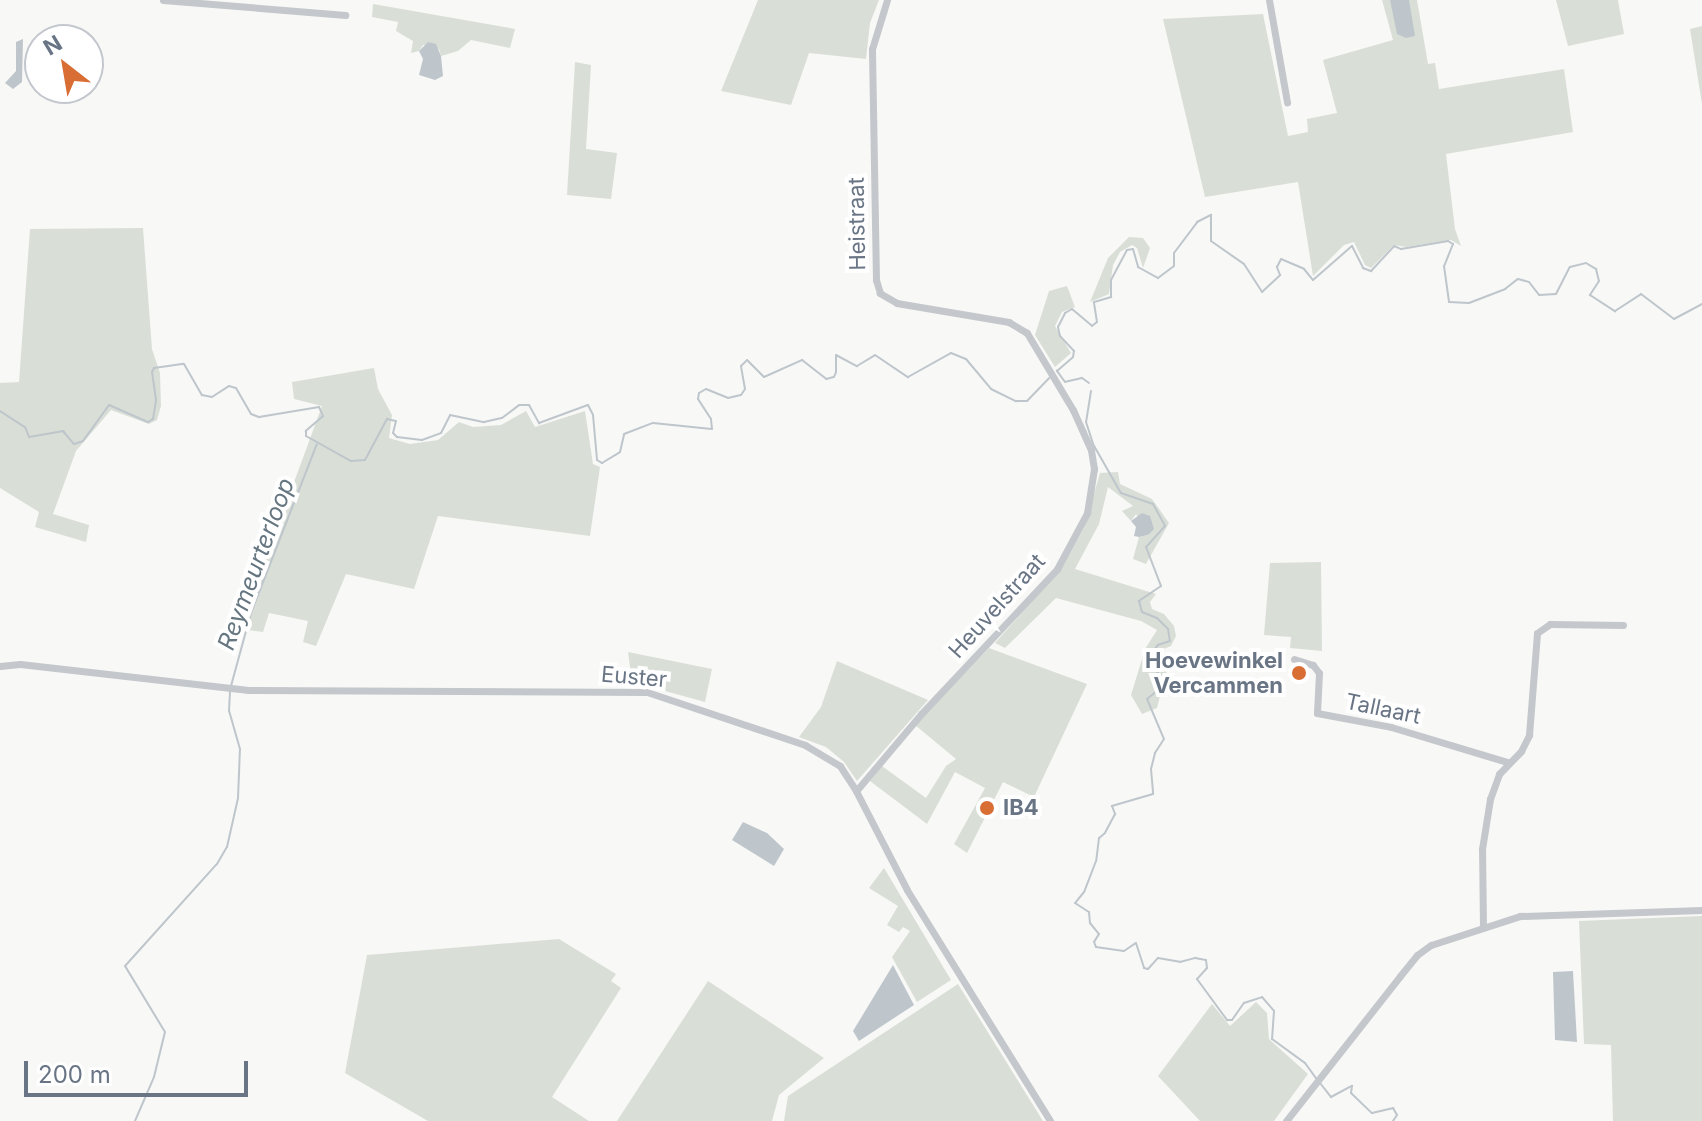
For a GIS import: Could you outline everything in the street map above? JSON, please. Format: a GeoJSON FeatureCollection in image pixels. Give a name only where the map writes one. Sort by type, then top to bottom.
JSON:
{"type":"FeatureCollection","features":[{"type":"Feature","properties":{"kind":"street"},"geometry":{"type":"LineString","coordinates":[[163,0],[345,15]]}},
{"type":"Feature","properties":{"kind":"street","name":"Heistraat"},"geometry":{"type":"LineString","coordinates":[[887,0],[872,49],[876,280],[880,293],[897,303],[1009,322],[1032,339],[1053,374]]}},
{"type":"Feature","properties":{"kind":"street"},"geometry":{"type":"LineString","coordinates":[[1269,0],[1287,102]]}},
{"type":"Feature","properties":{"kind":"street","name":"Heuvelstraat"},"geometry":{"type":"LineString","coordinates":[[856,791],[921,714],[1057,569],[1077,533],[1093,491],[1094,469],[1080,425],[1053,374]]}},
{"type":"Feature","properties":{"kind":"street"},"geometry":{"type":"LineString","coordinates":[[1483,927],[1482,849],[1494,783],[1507,762],[1521,751],[1529,735],[1534,642],[1542,627],[1623,625]]}},
{"type":"Feature","properties":{"kind":"street","name":"Tallaart"},"geometry":{"type":"LineString","coordinates":[[1294,659],[1313,665],[1319,673],[1317,713],[1391,727],[1507,762]]}},
{"type":"Feature","properties":{"kind":"street","name":"Euster"},"geometry":{"type":"LineString","coordinates":[[0,666],[20,664],[249,690],[647,692],[805,745],[840,766],[907,890],[1050,1121]]}},
{"type":"Feature","properties":{"kind":"street"},"geometry":{"type":"LineString","coordinates":[[1286,1121],[1417,955],[1431,945],[1531,915],[1702,910]]}},
{"type":"Feature","properties":{"kind":"shaded area"},"geometry":{"type":"Polygon","coordinates":[[[758,0],[879,0],[870,23],[866,59],[809,53],[791,105],[721,91],[758,0]]]}},
{"type":"Feature","properties":{"kind":"shaded area"},"geometry":{"type":"Polygon","coordinates":[[[1382,0],[1417,0],[1428,64],[1435,63],[1439,89],[1564,69],[1573,132],[1446,154],[1455,229],[1461,246],[1451,240],[1406,247],[1394,245],[1371,268],[1365,265],[1354,242],[1344,245],[1313,276],[1298,182],[1205,197],[1163,19],[1263,14],[1288,136],[1308,132],[1307,119],[1337,113],[1323,60],[1393,40],[1382,0]]]}},
{"type":"Feature","properties":{"kind":"shaded area"},"geometry":{"type":"Polygon","coordinates":[[[1390,0],[1409,0],[1415,36],[1406,38],[1397,34],[1390,0]]]}},
{"type":"Feature","properties":{"kind":"shaded area"},"geometry":{"type":"Polygon","coordinates":[[[1556,0],[1618,0],[1624,34],[1568,46],[1556,0]]]}},
{"type":"Feature","properties":{"kind":"shaded area"},"geometry":{"type":"Polygon","coordinates":[[[373,4],[515,29],[510,48],[471,40],[458,51],[441,56],[439,49],[423,45],[419,51],[411,53],[413,41],[396,31],[398,22],[372,17],[373,4]]]}},
{"type":"Feature","properties":{"kind":"shaded area"},"geometry":{"type":"Polygon","coordinates":[[[1702,26],[1702,104],[1690,29],[1702,26]]]}},
{"type":"Feature","properties":{"kind":"shaded area"},"geometry":{"type":"Polygon","coordinates":[[[23,39],[22,82],[13,89],[5,83],[16,71],[16,42],[23,39]]]}},
{"type":"Feature","properties":{"kind":"shaded area"},"geometry":{"type":"Polygon","coordinates":[[[428,42],[436,44],[441,56],[443,76],[435,80],[419,75],[423,59],[419,51],[428,42]]]}},
{"type":"Feature","properties":{"kind":"shaded area"},"geometry":{"type":"Polygon","coordinates":[[[575,62],[591,65],[586,149],[617,153],[611,199],[567,195],[575,62]]]}},
{"type":"Feature","properties":{"kind":"shaded area"},"geometry":{"type":"Polygon","coordinates":[[[143,228],[152,349],[160,373],[161,406],[157,420],[149,424],[111,410],[76,451],[53,514],[89,525],[86,542],[35,527],[39,512],[0,488],[0,383],[19,382],[30,229],[143,228]]]}},
{"type":"Feature","properties":{"kind":"shaded area"},"geometry":{"type":"Polygon","coordinates":[[[1129,237],[1143,238],[1150,248],[1143,268],[1137,248],[1132,245],[1120,252],[1113,265],[1109,294],[1090,302],[1108,258],[1129,237]]]}},
{"type":"Feature","properties":{"kind":"shaded area"},"geometry":{"type":"Polygon","coordinates":[[[1067,286],[1075,307],[1062,312],[1055,326],[1071,353],[1055,367],[1035,335],[1049,291],[1067,286]]]}},
{"type":"Feature","properties":{"kind":"shaded area"},"geometry":{"type":"Polygon","coordinates":[[[374,368],[378,389],[392,415],[389,438],[410,444],[438,440],[459,422],[473,427],[501,425],[526,411],[535,427],[585,411],[593,464],[600,467],[590,536],[438,516],[414,589],[346,574],[316,646],[303,642],[308,621],[269,613],[263,632],[240,629],[322,406],[294,399],[292,382],[374,368]]]}},
{"type":"Feature","properties":{"kind":"shaded area"},"geometry":{"type":"Polygon","coordinates":[[[1118,472],[1120,484],[1152,499],[1169,523],[1146,564],[1133,559],[1139,537],[1149,535],[1136,514],[1131,521],[1122,511],[1133,506],[1108,487],[1099,524],[1075,569],[1156,594],[1150,602],[1152,609],[1164,614],[1174,626],[1176,636],[1171,646],[1159,651],[1156,657],[1161,668],[1172,677],[1171,686],[1160,696],[1157,708],[1142,714],[1131,695],[1145,649],[1157,630],[1141,621],[1056,598],[1005,648],[995,643],[1063,566],[1084,528],[1100,473],[1118,472]]]}},
{"type":"Feature","properties":{"kind":"shaded area"},"geometry":{"type":"Polygon","coordinates":[[[1142,513],[1150,516],[1154,529],[1148,535],[1134,536],[1136,527],[1131,521],[1142,513]]]}},
{"type":"Feature","properties":{"kind":"shaded area"},"geometry":{"type":"Polygon","coordinates":[[[1321,562],[1322,651],[1290,648],[1291,637],[1264,635],[1270,563],[1321,562]]]}},
{"type":"Feature","properties":{"kind":"shaded area"},"geometry":{"type":"Polygon","coordinates":[[[989,648],[1087,684],[1034,797],[1003,782],[967,853],[954,844],[985,788],[955,772],[927,824],[870,781],[882,766],[926,798],[946,766],[956,759],[915,725],[989,648]]]}},
{"type":"Feature","properties":{"kind":"shaded area"},"geometry":{"type":"Polygon","coordinates":[[[628,652],[712,669],[705,702],[632,682],[628,652]]]}},
{"type":"Feature","properties":{"kind":"shaded area"},"geometry":{"type":"Polygon","coordinates":[[[837,661],[928,700],[857,781],[844,762],[826,747],[799,737],[821,707],[837,661]]]}},
{"type":"Feature","properties":{"kind":"shaded area"},"geometry":{"type":"Polygon","coordinates":[[[743,822],[767,833],[784,849],[774,866],[732,840],[743,822]]]}},
{"type":"Feature","properties":{"kind":"shaded area"},"geometry":{"type":"Polygon","coordinates":[[[884,868],[951,980],[917,1002],[892,957],[910,931],[903,927],[899,932],[887,925],[898,906],[869,888],[884,868]]]}},
{"type":"Feature","properties":{"kind":"shaded area"},"geometry":{"type":"Polygon","coordinates":[[[1702,916],[1702,1121],[1613,1121],[1611,1045],[1584,1044],[1579,921],[1702,916]]]}},
{"type":"Feature","properties":{"kind":"shaded area"},"geometry":{"type":"Polygon","coordinates":[[[559,939],[616,974],[611,981],[621,988],[552,1097],[589,1121],[428,1121],[345,1073],[367,955],[559,939]]]}},
{"type":"Feature","properties":{"kind":"shaded area"},"geometry":{"type":"Polygon","coordinates":[[[893,965],[914,1005],[859,1041],[853,1031],[893,965]]]}},
{"type":"Feature","properties":{"kind":"shaded area"},"geometry":{"type":"Polygon","coordinates":[[[1573,971],[1577,1042],[1555,1040],[1553,972],[1573,971]]]}},
{"type":"Feature","properties":{"kind":"shaded area"},"geometry":{"type":"Polygon","coordinates":[[[708,981],[824,1058],[779,1095],[772,1121],[617,1121],[708,981]]]}},
{"type":"Feature","properties":{"kind":"shaded area"},"geometry":{"type":"Polygon","coordinates":[[[958,984],[1043,1121],[784,1121],[788,1096],[958,984]]]}},
{"type":"Feature","properties":{"kind":"shaded area"},"geometry":{"type":"Polygon","coordinates":[[[1256,1002],[1267,1013],[1269,1039],[1308,1074],[1274,1121],[1200,1121],[1158,1076],[1212,1004],[1230,1026],[1256,1002]]]}},
{"type":"Feature","properties":{"kind":"waterway"},"geometry":{"type":"LineString","coordinates":[[1089,383],[1082,378],[1065,382],[1057,371],[1073,357],[1074,351],[1060,336],[1058,327],[1065,313],[1072,309],[1092,326],[1097,322],[1094,302],[1111,297],[1111,280],[1127,250],[1133,249],[1138,267],[1158,278],[1174,266],[1174,253],[1197,222],[1211,215],[1211,241],[1244,264],[1262,292],[1280,275],[1277,267],[1281,259],[1304,269],[1313,280],[1352,246],[1363,268],[1371,271],[1394,246],[1401,249],[1448,241],[1453,244],[1444,266],[1449,302],[1469,303],[1505,289],[1518,279],[1529,282],[1539,295],[1556,294],[1570,267],[1586,263],[1596,269],[1599,281],[1590,295],[1615,311],[1641,294],[1674,319],[1702,304]]}},
{"type":"Feature","properties":{"kind":"waterway"},"geometry":{"type":"LineString","coordinates":[[0,411],[25,427],[29,437],[63,431],[74,444],[83,441],[109,405],[148,422],[153,419],[156,400],[154,368],[184,364],[202,395],[212,397],[229,386],[236,388],[251,414],[259,417],[319,407],[323,416],[306,431],[306,436],[351,461],[365,460],[387,419],[396,421],[393,433],[397,437],[422,440],[441,433],[450,415],[484,422],[502,418],[519,405],[529,405],[539,423],[588,405],[593,415],[597,460],[602,463],[620,452],[624,434],[653,423],[712,429],[711,419],[698,399],[699,393],[706,389],[728,398],[741,395],[745,389],[741,366],[747,360],[764,377],[802,360],[826,379],[834,377],[836,355],[857,366],[875,355],[908,377],[951,353],[966,359],[991,389],[1016,401],[1027,401],[1049,378]]}},
{"type":"Feature","properties":{"kind":"waterway"},"geometry":{"type":"LineString","coordinates":[[1091,391],[1086,422],[1093,444],[1121,493],[1153,504],[1165,526],[1146,547],[1161,586],[1139,601],[1142,612],[1157,618],[1168,629],[1170,641],[1158,645],[1150,655],[1157,672],[1168,682],[1147,699],[1164,739],[1155,753],[1151,769],[1153,794],[1112,806],[1115,814],[1099,838],[1096,861],[1084,892],[1075,903],[1089,912],[1090,923],[1099,934],[1094,942],[1096,947],[1124,951],[1136,943],[1144,968],[1148,969],[1158,958],[1180,962],[1195,958],[1206,960],[1207,968],[1197,979],[1227,1020],[1232,1020],[1244,1003],[1262,997],[1274,1011],[1272,1039],[1305,1063],[1316,1078]]}},
{"type":"Feature","properties":{"kind":"waterway","name":"Reymeurterloop"},"geometry":{"type":"LineString","coordinates":[[231,686],[251,613],[317,444]]}},
{"type":"Feature","properties":{"kind":"waterway","name":"Reymeurterloop"},"geometry":{"type":"LineString","coordinates":[[135,1121],[154,1077],[165,1032],[125,966],[217,864],[227,847],[238,798],[240,749],[229,711],[230,692]]}},
{"type":"Feature","properties":{"kind":"waterway"},"geometry":{"type":"LineString","coordinates":[[1320,1083],[1331,1097],[1352,1086],[1351,1093],[1372,1113],[1393,1108],[1397,1115],[1393,1121]]}},
{"type":"Feature","properties":{"kind":"place","name":"Hoevewinkel Vercammen"},"geometry":{"type":"Point","coordinates":[1299,673]}},
{"type":"Feature","properties":{"kind":"place","name":"IB4"},"geometry":{"type":"Point","coordinates":[987,808]}}]}
